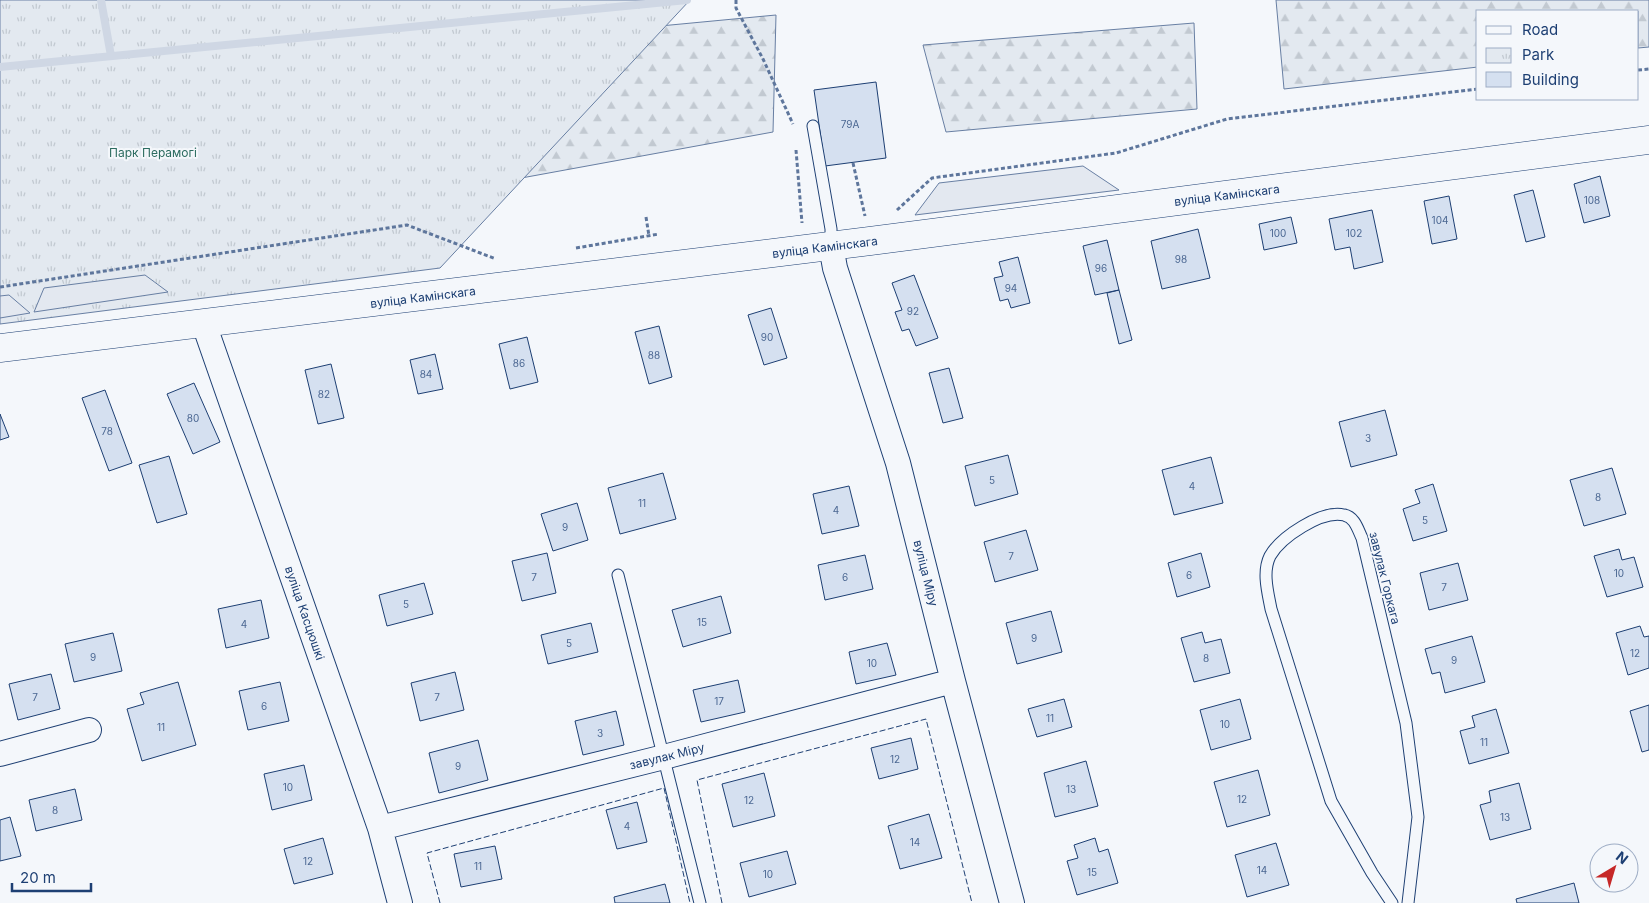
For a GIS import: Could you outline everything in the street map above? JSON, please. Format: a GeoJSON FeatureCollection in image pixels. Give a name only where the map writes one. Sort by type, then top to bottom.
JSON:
{"type":"FeatureCollection","features":[{"type":"Feature","properties":{"kind":"main road","name":"вуліца Камінскага"},"geometry":{"type":"LineString","coordinates":[[0,348],[831,246],[1649,140]]}},
{"type":"Feature","properties":{"kind":"street","name":"вуліца Міру"},"geometry":{"type":"LineString","coordinates":[[831,246],[835,268],[898,463],[1012,903]]}},
{"type":"Feature","properties":{"kind":"street","name":"вуліца Касцюшкі"},"geometry":{"type":"LineString","coordinates":[[204,324],[380,828],[400,903]]}},
{"type":"Feature","properties":{"kind":"street","name":"завулак Міру"},"geometry":{"type":"LineString","coordinates":[[380,828],[953,681]]}},
{"type":"Feature","properties":{"kind":"street"},"geometry":{"type":"LineString","coordinates":[[0,754],[89,730]]}},
{"type":"Feature","properties":{"kind":"lane"},"geometry":{"type":"LineString","coordinates":[[813,126],[831,229],[831,246]]}},
{"type":"Feature","properties":{"kind":"lane","name":"завулак Горкага"},"geometry":{"type":"LineString","coordinates":[[1392,903],[1372,873],[1331,801],[1271,609],[1266,577],[1270,557],[1282,540],[1314,520],[1332,515],[1346,515],[1356,523],[1362,538],[1406,723],[1418,817],[1408,903]]}},
{"type":"Feature","properties":{"kind":"lane"},"geometry":{"type":"LineString","coordinates":[[618,575],[700,903]]}},
{"type":"Feature","properties":{"kind":"path"},"geometry":{"type":"LineString","coordinates":[[736,0],[736,8],[763,59],[794,125]]}},
{"type":"Feature","properties":{"kind":"path"},"geometry":{"type":"LineString","coordinates":[[890,216],[932,178],[1116,153],[1227,119],[1476,89]]}},
{"type":"Feature","properties":{"kind":"path"},"geometry":{"type":"LineString","coordinates":[[795,144],[802,224]]}},
{"type":"Feature","properties":{"kind":"path"},"geometry":{"type":"LineString","coordinates":[[853,163],[866,222]]}},
{"type":"Feature","properties":{"kind":"path"},"geometry":{"type":"LineString","coordinates":[[0,287],[407,226],[498,260]]}},
{"type":"Feature","properties":{"kind":"path"},"geometry":{"type":"LineString","coordinates":[[573,248],[659,234]]}},
{"type":"Feature","properties":{"kind":"green space","name":"Парк Перамогі"},"geometry":{"type":"Polygon","coordinates":[[[0,0],[690,0],[440,268],[0,324],[0,0]]]}},
{"type":"Feature","properties":{"kind":"green space"},"geometry":{"type":"Polygon","coordinates":[[[1276,0],[1649,0],[1649,47],[1639,48],[1639,10],[1476,10],[1476,67],[1284,89],[1276,0]]]}},
{"type":"Feature","properties":{"kind":"green space"},"geometry":{"type":"Polygon","coordinates":[[[776,15],[773,132],[248,228],[397,51],[776,15]]]}},
{"type":"Feature","properties":{"kind":"green space"},"geometry":{"type":"Polygon","coordinates":[[[1194,23],[1197,109],[946,132],[923,45],[1194,23]]]}},
{"type":"Feature","properties":{"kind":"shaded area"},"geometry":{"type":"Polygon","coordinates":[[[1083,166],[1119,190],[915,215],[939,183],[1083,166]]]}},
{"type":"Feature","properties":{"kind":"shaded area"},"geometry":{"type":"Polygon","coordinates":[[[145,275],[168,292],[34,312],[44,288],[145,275]]]}},
{"type":"Feature","properties":{"kind":"shaded area"},"geometry":{"type":"Polygon","coordinates":[[[9,295],[30,313],[0,318],[0,296],[9,295]]]}},
{"type":"Feature","properties":{"kind":"building"},"geometry":{"type":"Polygon","coordinates":[[[876,82],[886,158],[825,166],[814,90],[876,82]]]}},
{"type":"Feature","properties":{"kind":"building"},"geometry":{"type":"Polygon","coordinates":[[[1600,176],[1610,216],[1584,223],[1574,184],[1600,176]]]}},
{"type":"Feature","properties":{"kind":"building"},"geometry":{"type":"Polygon","coordinates":[[[1533,190],[1545,237],[1526,242],[1514,195],[1533,190]]]}},
{"type":"Feature","properties":{"kind":"building"},"geometry":{"type":"Polygon","coordinates":[[[1449,196],[1457,239],[1432,244],[1424,201],[1449,196]]]}},
{"type":"Feature","properties":{"kind":"building"},"geometry":{"type":"Polygon","coordinates":[[[1372,210],[1383,262],[1354,269],[1350,247],[1335,250],[1329,219],[1372,210]]]}},
{"type":"Feature","properties":{"kind":"building"},"geometry":{"type":"Polygon","coordinates":[[[1291,217],[1297,243],[1264,250],[1259,224],[1291,217]]]}},
{"type":"Feature","properties":{"kind":"building"},"geometry":{"type":"Polygon","coordinates":[[[1198,229],[1210,278],[1162,289],[1151,241],[1198,229]]]}},
{"type":"Feature","properties":{"kind":"building"},"geometry":{"type":"Polygon","coordinates":[[[1107,240],[1119,290],[1095,295],[1083,246],[1107,240]]]}},
{"type":"Feature","properties":{"kind":"building"},"geometry":{"type":"Polygon","coordinates":[[[1018,257],[1030,303],[1011,308],[1008,299],[1000,301],[994,278],[1003,276],[999,262],[1018,257]]]}},
{"type":"Feature","properties":{"kind":"building"},"geometry":{"type":"Polygon","coordinates":[[[914,275],[938,338],[916,346],[909,329],[902,331],[895,312],[902,310],[892,283],[914,275]]]}},
{"type":"Feature","properties":{"kind":"building"},"geometry":{"type":"Polygon","coordinates":[[[1119,290],[1132,340],[1119,344],[1107,293],[1119,290]]]}},
{"type":"Feature","properties":{"kind":"building"},"geometry":{"type":"Polygon","coordinates":[[[771,308],[787,358],[764,365],[748,315],[771,308]]]}},
{"type":"Feature","properties":{"kind":"building"},"geometry":{"type":"Polygon","coordinates":[[[659,326],[672,377],[649,384],[635,332],[659,326]]]}},
{"type":"Feature","properties":{"kind":"building"},"geometry":{"type":"Polygon","coordinates":[[[527,337],[538,382],[510,389],[499,344],[527,337]]]}},
{"type":"Feature","properties":{"kind":"building"},"geometry":{"type":"Polygon","coordinates":[[[435,354],[443,389],[418,394],[410,360],[435,354]]]}},
{"type":"Feature","properties":{"kind":"building"},"geometry":{"type":"Polygon","coordinates":[[[331,364],[344,418],[318,424],[305,370],[331,364]]]}},
{"type":"Feature","properties":{"kind":"building"},"geometry":{"type":"Polygon","coordinates":[[[949,368],[963,418],[943,423],[929,373],[949,368]]]}},
{"type":"Feature","properties":{"kind":"building"},"geometry":{"type":"Polygon","coordinates":[[[194,383],[220,442],[193,454],[167,394],[194,383]]]}},
{"type":"Feature","properties":{"kind":"building"},"geometry":{"type":"Polygon","coordinates":[[[105,390],[132,463],[109,471],[82,398],[105,390]]]}},
{"type":"Feature","properties":{"kind":"building"},"geometry":{"type":"Polygon","coordinates":[[[1385,410],[1397,455],[1351,467],[1339,422],[1385,410]]]}},
{"type":"Feature","properties":{"kind":"building"},"geometry":{"type":"Polygon","coordinates":[[[0,414],[9,437],[0,440],[0,414]]]}},
{"type":"Feature","properties":{"kind":"building"},"geometry":{"type":"Polygon","coordinates":[[[1008,455],[1018,494],[975,506],[965,466],[1008,455]]]}},
{"type":"Feature","properties":{"kind":"building"},"geometry":{"type":"Polygon","coordinates":[[[169,456],[187,514],[157,523],[139,465],[169,456]]]}},
{"type":"Feature","properties":{"kind":"building"},"geometry":{"type":"Polygon","coordinates":[[[1211,457],[1223,503],[1174,515],[1162,470],[1211,457]]]}},
{"type":"Feature","properties":{"kind":"building"},"geometry":{"type":"Polygon","coordinates":[[[1612,468],[1626,514],[1584,526],[1570,480],[1612,468]]]}},
{"type":"Feature","properties":{"kind":"building"},"geometry":{"type":"Polygon","coordinates":[[[663,473],[676,519],[620,534],[608,488],[663,473]]]}},
{"type":"Feature","properties":{"kind":"building"},"geometry":{"type":"Polygon","coordinates":[[[1433,484],[1447,531],[1413,541],[1403,509],[1420,503],[1415,490],[1433,484]]]}},
{"type":"Feature","properties":{"kind":"building"},"geometry":{"type":"Polygon","coordinates":[[[849,486],[859,526],[822,534],[813,494],[849,486]]]}},
{"type":"Feature","properties":{"kind":"building"},"geometry":{"type":"Polygon","coordinates":[[[577,503],[588,540],[553,551],[541,514],[577,503]]]}},
{"type":"Feature","properties":{"kind":"building"},"geometry":{"type":"Polygon","coordinates":[[[1026,530],[1038,570],[995,582],[984,542],[1026,530]]]}},
{"type":"Feature","properties":{"kind":"building"},"geometry":{"type":"Polygon","coordinates":[[[1619,549],[1622,560],[1634,557],[1643,587],[1607,597],[1594,556],[1619,549]]]}},
{"type":"Feature","properties":{"kind":"building"},"geometry":{"type":"Polygon","coordinates":[[[547,553],[556,593],[522,601],[512,561],[547,553]]]}},
{"type":"Feature","properties":{"kind":"building"},"geometry":{"type":"Polygon","coordinates":[[[1201,553],[1210,587],[1177,597],[1168,563],[1201,553]]]}},
{"type":"Feature","properties":{"kind":"building"},"geometry":{"type":"Polygon","coordinates":[[[865,555],[873,589],[825,600],[818,565],[865,555]]]}},
{"type":"Feature","properties":{"kind":"building"},"geometry":{"type":"Polygon","coordinates":[[[1458,563],[1468,600],[1429,610],[1420,573],[1458,563]]]}},
{"type":"Feature","properties":{"kind":"building"},"geometry":{"type":"Polygon","coordinates":[[[424,583],[433,614],[387,626],[379,595],[424,583]]]}},
{"type":"Feature","properties":{"kind":"building"},"geometry":{"type":"Polygon","coordinates":[[[721,596],[731,633],[683,647],[672,610],[721,596]]]}},
{"type":"Feature","properties":{"kind":"building"},"geometry":{"type":"Polygon","coordinates":[[[261,600],[269,638],[226,648],[218,609],[261,600]]]}},
{"type":"Feature","properties":{"kind":"building"},"geometry":{"type":"Polygon","coordinates":[[[1051,611],[1062,652],[1017,664],[1006,623],[1051,611]]]}},
{"type":"Feature","properties":{"kind":"building"},"geometry":{"type":"Polygon","coordinates":[[[591,623],[598,652],[548,664],[541,635],[591,623]]]}},
{"type":"Feature","properties":{"kind":"building"},"geometry":{"type":"Polygon","coordinates":[[[1640,626],[1644,637],[1649,636],[1649,668],[1628,675],[1616,633],[1640,626]]]}},
{"type":"Feature","properties":{"kind":"building"},"geometry":{"type":"Polygon","coordinates":[[[1202,632],[1205,643],[1221,639],[1230,673],[1194,682],[1181,638],[1202,632]]]}},
{"type":"Feature","properties":{"kind":"building"},"geometry":{"type":"Polygon","coordinates":[[[113,633],[122,671],[74,682],[65,644],[113,633]]]}},
{"type":"Feature","properties":{"kind":"building"},"geometry":{"type":"Polygon","coordinates":[[[1472,636],[1485,682],[1445,693],[1440,672],[1432,674],[1425,649],[1472,636]]]}},
{"type":"Feature","properties":{"kind":"building"},"geometry":{"type":"Polygon","coordinates":[[[887,643],[896,675],[856,684],[849,652],[887,643]]]}},
{"type":"Feature","properties":{"kind":"building"},"geometry":{"type":"Polygon","coordinates":[[[455,672],[464,710],[420,721],[411,683],[455,672]]]}},
{"type":"Feature","properties":{"kind":"building"},"geometry":{"type":"Polygon","coordinates":[[[51,674],[60,709],[18,720],[9,684],[51,674]]]}},
{"type":"Feature","properties":{"kind":"building"},"geometry":{"type":"Polygon","coordinates":[[[738,680],[745,712],[701,722],[693,690],[738,680]]]}},
{"type":"Feature","properties":{"kind":"building"},"geometry":{"type":"Polygon","coordinates":[[[178,682],[196,745],[142,761],[127,709],[144,704],[140,693],[178,682]]]}},
{"type":"Feature","properties":{"kind":"building"},"geometry":{"type":"Polygon","coordinates":[[[280,682],[289,721],[248,730],[239,691],[280,682]]]}},
{"type":"Feature","properties":{"kind":"building"},"geometry":{"type":"Polygon","coordinates":[[[1064,699],[1072,727],[1037,737],[1028,709],[1064,699]]]}},
{"type":"Feature","properties":{"kind":"building"},"geometry":{"type":"Polygon","coordinates":[[[1240,699],[1251,739],[1211,750],[1200,710],[1240,699]]]}},
{"type":"Feature","properties":{"kind":"building"},"geometry":{"type":"Polygon","coordinates":[[[1649,705],[1649,750],[1642,752],[1630,711],[1649,705]]]}},
{"type":"Feature","properties":{"kind":"building"},"geometry":{"type":"Polygon","coordinates":[[[1496,709],[1509,753],[1469,764],[1460,731],[1475,727],[1472,716],[1496,709]]]}},
{"type":"Feature","properties":{"kind":"building"},"geometry":{"type":"Polygon","coordinates":[[[616,711],[624,745],[583,755],[575,721],[616,711]]]}},
{"type":"Feature","properties":{"kind":"building"},"geometry":{"type":"Polygon","coordinates":[[[911,738],[918,769],[879,779],[871,748],[911,738]]]}},
{"type":"Feature","properties":{"kind":"building"},"geometry":{"type":"Polygon","coordinates":[[[478,740],[488,780],[439,793],[429,753],[478,740]]]}},
{"type":"Feature","properties":{"kind":"building"},"geometry":{"type":"Polygon","coordinates":[[[1086,761],[1098,806],[1055,817],[1044,773],[1086,761]]]}},
{"type":"Feature","properties":{"kind":"building"},"geometry":{"type":"Polygon","coordinates":[[[304,765],[312,800],[272,810],[264,774],[304,765]]]}},
{"type":"Feature","properties":{"kind":"building"},"geometry":{"type":"Polygon","coordinates":[[[1258,770],[1270,815],[1227,827],[1214,782],[1258,770]]]}},
{"type":"Feature","properties":{"kind":"building"},"geometry":{"type":"Polygon","coordinates":[[[764,773],[775,816],[733,827],[722,784],[764,773]]]}},
{"type":"Feature","properties":{"kind":"building"},"geometry":{"type":"Polygon","coordinates":[[[1519,783],[1531,829],[1490,840],[1480,805],[1491,802],[1489,791],[1519,783]]]}},
{"type":"Feature","properties":{"kind":"building"},"geometry":{"type":"Polygon","coordinates":[[[75,789],[82,820],[36,831],[29,800],[75,789]]]}},
{"type":"Feature","properties":{"kind":"building"},"geometry":{"type":"Polygon","coordinates":[[[637,802],[647,842],[617,849],[606,810],[637,802]]]}},
{"type":"Feature","properties":{"kind":"building"},"geometry":{"type":"Polygon","coordinates":[[[929,814],[942,858],[900,869],[888,826],[929,814]]]}},
{"type":"Feature","properties":{"kind":"building"},"geometry":{"type":"Polygon","coordinates":[[[10,817],[21,856],[0,861],[0,820],[10,817]]]}},
{"type":"Feature","properties":{"kind":"building"},"geometry":{"type":"Polygon","coordinates":[[[323,838],[333,874],[294,884],[284,849],[323,838]]]}},
{"type":"Feature","properties":{"kind":"building"},"geometry":{"type":"Polygon","coordinates":[[[1095,838],[1099,852],[1108,849],[1118,883],[1077,895],[1067,861],[1078,858],[1074,845],[1095,838]]]}},
{"type":"Feature","properties":{"kind":"building"},"geometry":{"type":"Polygon","coordinates":[[[1276,843],[1289,885],[1247,897],[1235,855],[1276,843]]]}},
{"type":"Feature","properties":{"kind":"building"},"geometry":{"type":"Polygon","coordinates":[[[495,846],[502,879],[461,887],[454,854],[495,846]]]}},
{"type":"Feature","properties":{"kind":"building"},"geometry":{"type":"Polygon","coordinates":[[[787,851],[796,884],[749,897],[740,863],[787,851]]]}},
{"type":"Feature","properties":{"kind":"building"},"geometry":{"type":"Polygon","coordinates":[[[1574,883],[1579,903],[1517,903],[1516,899],[1574,883]]]}},
{"type":"Feature","properties":{"kind":"building"},"geometry":{"type":"Polygon","coordinates":[[[665,884],[670,903],[615,903],[614,897],[665,884]]]}},
{"type":"Feature","properties":{"kind":"waterway"},"geometry":{"type":"LineString","coordinates":[[101,0],[111,56]]}},
{"type":"Feature","properties":{"kind":"waterway"},"geometry":{"type":"LineString","coordinates":[[0,67],[687,0]]}},
{"type":"Feature","properties":{"kind":"fence"},"geometry":{"type":"LineString","coordinates":[[722,903],[697,780],[926,719],[972,903]]}},
{"type":"Feature","properties":{"kind":"fence"},"geometry":{"type":"LineString","coordinates":[[440,903],[427,853],[664,788],[690,903]]}}]}
